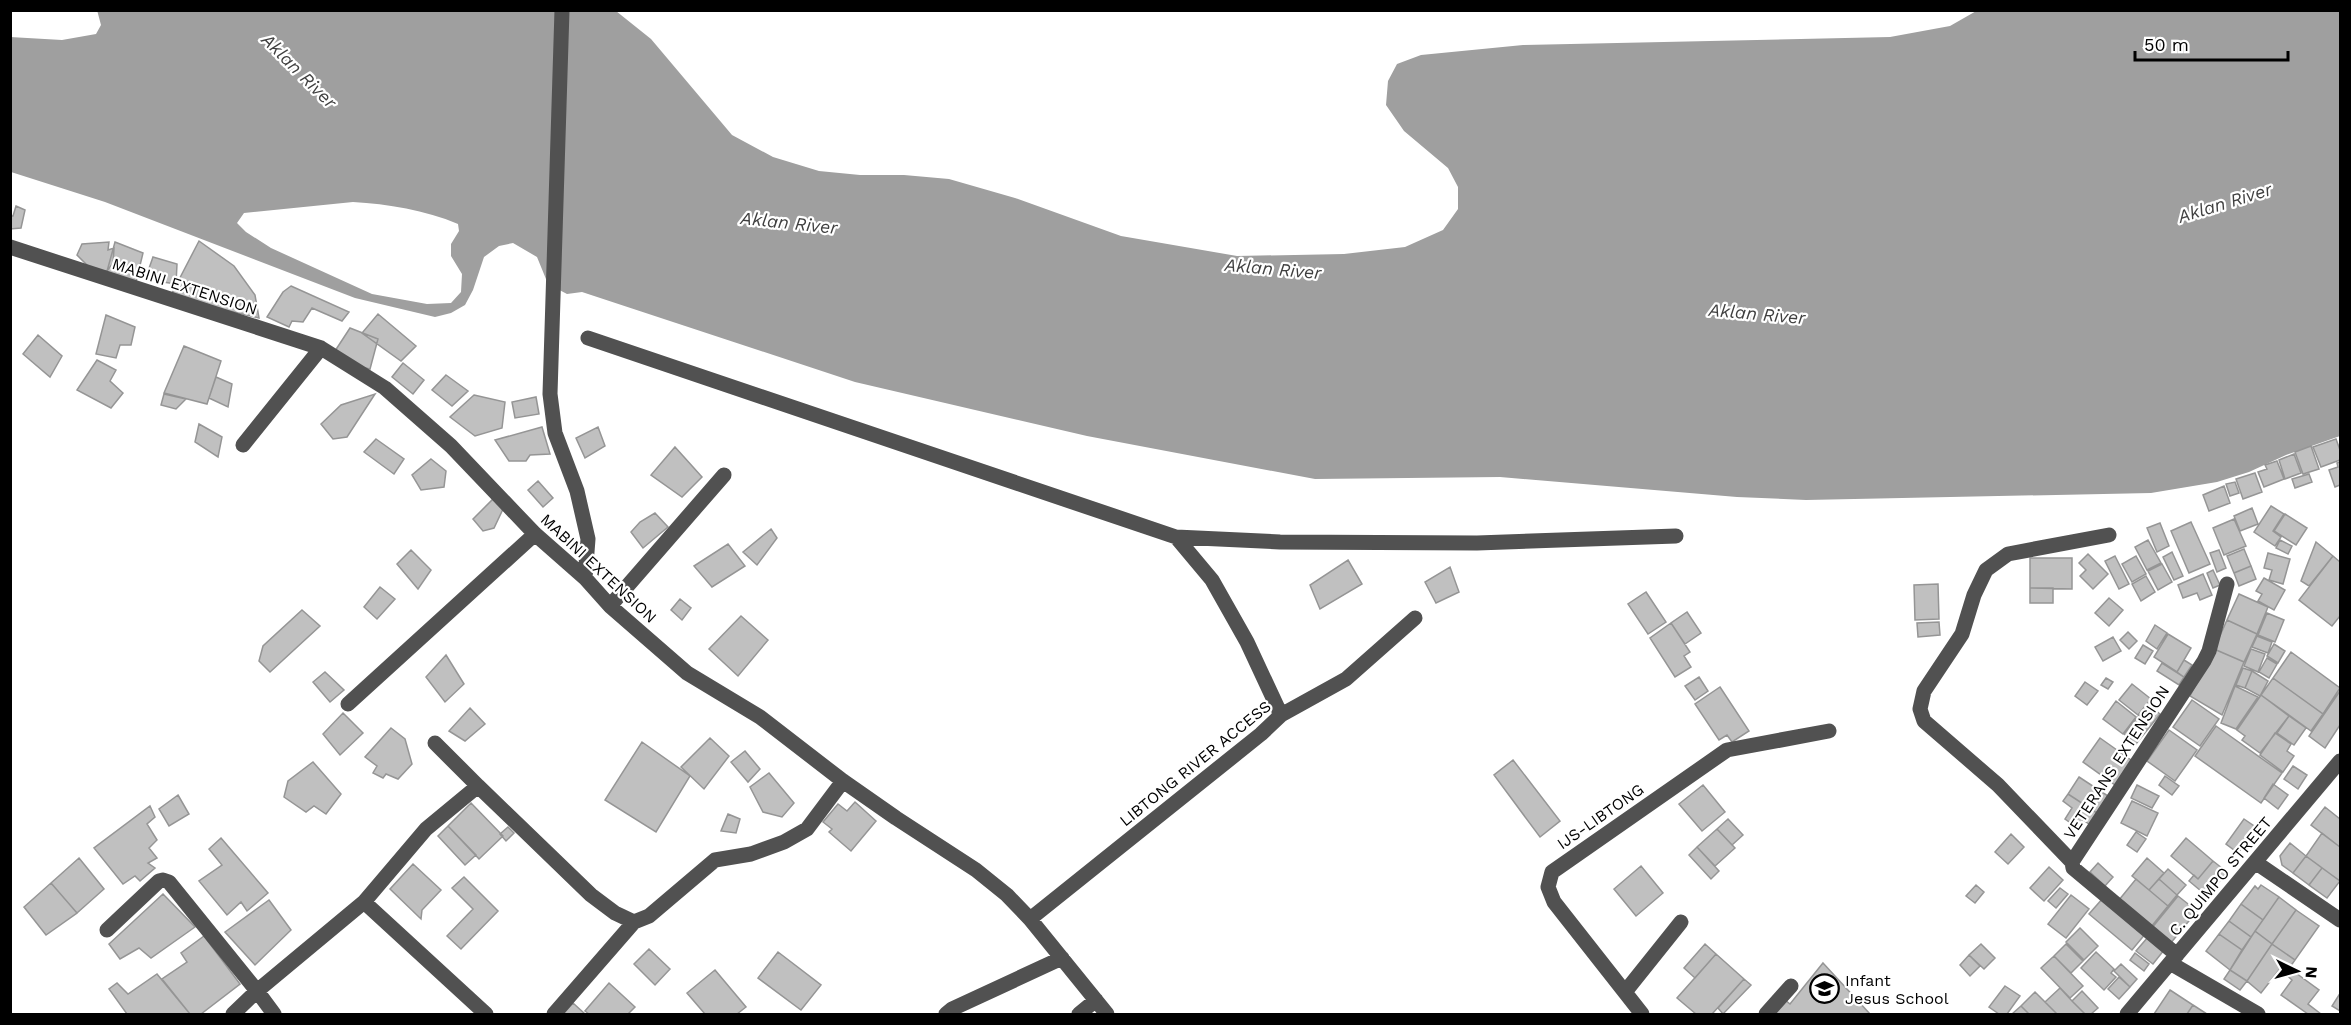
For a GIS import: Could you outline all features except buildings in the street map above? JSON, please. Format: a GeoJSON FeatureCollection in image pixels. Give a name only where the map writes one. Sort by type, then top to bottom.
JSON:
{"type":"FeatureCollection","features":[{"type":"Feature","properties":{"kind":"street"},"geometry":{"type":"LineString","coordinates":[[562,10],[550,394],[555,433],[577,491],[588,539],[585,578]]}},
{"type":"Feature","properties":{"kind":"street","name":"MABINI EXTENSION"},"geometry":{"type":"LineString","coordinates":[[10,247],[321,348],[385,388],[451,446],[535,534],[585,578],[610,606],[687,673],[760,717],[843,781],[896,819],[976,870],[1007,895],[1030,918],[1107,1014]]}},
{"type":"Feature","properties":{"kind":"street"},"geometry":{"type":"LineString","coordinates":[[588,338],[1176,537],[1280,542],[1477,543],[1676,536]]}},
{"type":"Feature","properties":{"kind":"street"},"geometry":{"type":"LineString","coordinates":[[243,445],[321,348]]}},
{"type":"Feature","properties":{"kind":"street"},"geometry":{"type":"LineString","coordinates":[[610,606],[724,475]]}},
{"type":"Feature","properties":{"kind":"street"},"geometry":{"type":"LineString","coordinates":[[348,704],[535,534]]}},
{"type":"Feature","properties":{"kind":"street"},"geometry":{"type":"LineString","coordinates":[[2072,862],[1998,785],[1924,721],[1920,709],[1924,691],[1962,634],[1974,595],[1986,570],[2008,554],[2109,535]]}},
{"type":"Feature","properties":{"kind":"street"},"geometry":{"type":"LineString","coordinates":[[1176,537],[1212,580],[1246,642],[1281,716]]}},
{"type":"Feature","properties":{"kind":"street","name":"VETERANS EXTENSION"},"geometry":{"type":"LineString","coordinates":[[2227,584],[2209,651],[2204,661],[2072,862],[2073,868],[2174,959],[2258,1014]]}},
{"type":"Feature","properties":{"kind":"street","name":"LIBTONG RIVER ACCESS"},"geometry":{"type":"LineString","coordinates":[[1030,918],[1281,716],[1346,679],[1415,618]]}},
{"type":"Feature","properties":{"kind":"street","name":"IJS-LIBTONG"},"geometry":{"type":"LineString","coordinates":[[1642,1014],[1554,902],[1548,887],[1552,872],[1727,750],[1828,731]]}},
{"type":"Feature","properties":{"kind":"street"},"geometry":{"type":"LineString","coordinates":[[435,743],[591,894],[615,913],[633,922]]}},
{"type":"Feature","properties":{"kind":"street","name":"C. QUIMPO STREET"},"geometry":{"type":"LineString","coordinates":[[2127,1014],[2340,761]]}},
{"type":"Feature","properties":{"kind":"street"},"geometry":{"type":"LineString","coordinates":[[554,1014],[633,922],[649,916],[715,860],[751,854],[784,842],[807,828],[843,781]]}},
{"type":"Feature","properties":{"kind":"street"},"geometry":{"type":"LineString","coordinates":[[233,1014],[257,991],[364,902],[426,829],[478,786]]}},
{"type":"Feature","properties":{"kind":"street"},"geometry":{"type":"LineString","coordinates":[[2255,862],[2340,920]]}},
{"type":"Feature","properties":{"kind":"street"},"geometry":{"type":"LineString","coordinates":[[107,930],[159,881],[169,882],[274,1014]]}},
{"type":"Feature","properties":{"kind":"street"},"geometry":{"type":"LineString","coordinates":[[364,902],[486,1014]]}},
{"type":"Feature","properties":{"kind":"street"},"geometry":{"type":"LineString","coordinates":[[1625,992],[1681,922]]}},
{"type":"Feature","properties":{"kind":"street"},"geometry":{"type":"LineString","coordinates":[[946,1014],[952,1009],[1062,958]]}},
{"type":"Feature","properties":{"kind":"street"},"geometry":{"type":"LineString","coordinates":[[1766,1014],[1791,986]]}},
{"type":"Feature","properties":{"kind":"street"},"geometry":{"type":"LineString","coordinates":[[1079,1014],[1096,999]]}},
{"type":"Feature","properties":{"kind":"water","name":"Aklan River"},"geometry":{"type":"Polygon","coordinates":[[[97,10],[616,11],[651,39],[732,135],[773,157],[819,171],[949,179],[1015,198],[1121,236],[1237,256],[1344,254],[1405,247],[1443,230],[1458,209],[1458,187],[1448,168],[1404,131],[1386,105],[1388,81],[1397,64],[1421,55],[1523,45],[1890,37],[1950,26],[1978,10],[2340,11],[2340,436],[2286,455],[2249,472],[2217,482],[2151,493],[1806,500],[1737,497],[1500,477],[1315,479],[1087,436],[855,382],[582,292],[567,294],[548,284],[537,257],[513,243],[499,246],[484,257],[473,290],[465,305],[451,313],[435,317],[355,298],[105,202],[11,172],[10,37],[62,40],[96,34],[101,25],[97,10]],[[353,202],[244,213],[237,223],[246,232],[271,248],[372,294],[427,304],[451,303],[461,292],[462,274],[451,256],[451,244],[459,231],[458,224],[420,211],[353,202]]]}},
{"type":"Feature","properties":{"kind":"place","name":"Infant Jesus School"},"geometry":{"type":"Point","coordinates":[1824,989]}}]}
